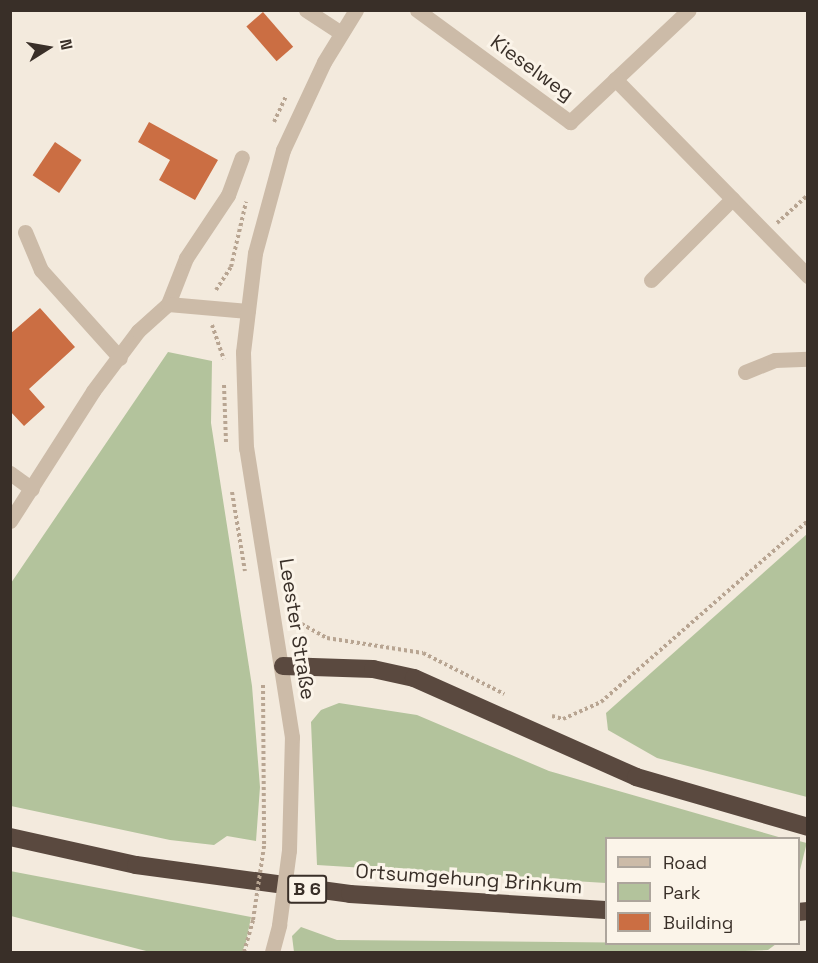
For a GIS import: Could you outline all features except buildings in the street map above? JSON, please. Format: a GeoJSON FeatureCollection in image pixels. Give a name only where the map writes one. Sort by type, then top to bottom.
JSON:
{"type":"FeatureCollection","features":[{"type":"Feature","properties":{"kind":"highway"},"geometry":{"type":"LineString","coordinates":[[283,666],[373,669],[414,678],[636,777],[807,827]]}},
{"type":"Feature","properties":{"kind":"highway","name":"Ortsumgehung Brinkum"},"geometry":{"type":"LineString","coordinates":[[10,837],[136,865],[338,893],[605,910]]}},
{"type":"Feature","properties":{"kind":"street"},"geometry":{"type":"LineString","coordinates":[[306,10],[341,33]]}},
{"type":"Feature","properties":{"kind":"street","name":"Leester Straße"},"geometry":{"type":"LineString","coordinates":[[272,952],[279,925],[289,850],[293,763],[283,666],[246,448],[243,352],[255,253],[283,150],[341,33],[356,10]]}},
{"type":"Feature","properties":{"kind":"street","name":"Kieselweg"},"geometry":{"type":"LineString","coordinates":[[417,10],[570,122],[688,10]]}},
{"type":"Feature","properties":{"kind":"street"},"geometry":{"type":"LineString","coordinates":[[615,79],[732,200],[769,231],[807,276]]}},
{"type":"Feature","properties":{"kind":"street"},"geometry":{"type":"LineString","coordinates":[[10,521],[138,331],[168,304],[186,258],[228,195],[242,157]]}},
{"type":"Feature","properties":{"kind":"street"},"geometry":{"type":"LineString","coordinates":[[651,280],[732,200]]}},
{"type":"Feature","properties":{"kind":"street"},"geometry":{"type":"LineString","coordinates":[[26,232],[41,270],[120,358]]}},
{"type":"Feature","properties":{"kind":"street"},"geometry":{"type":"LineString","coordinates":[[168,304],[214,306],[248,312]]}},
{"type":"Feature","properties":{"kind":"street"},"geometry":{"type":"LineString","coordinates":[[745,372],[775,360],[807,359]]}},
{"type":"Feature","properties":{"kind":"street"},"geometry":{"type":"LineString","coordinates":[[10,473],[32,489]]}},
{"type":"Feature","properties":{"kind":"path"},"geometry":{"type":"LineString","coordinates":[[769,231],[807,195]]}},
{"type":"Feature","properties":{"kind":"path"},"geometry":{"type":"LineString","coordinates":[[214,306],[212,332],[224,371]]}},
{"type":"Feature","properties":{"kind":"path"},"geometry":{"type":"LineString","coordinates":[[224,381],[227,454]]}},
{"type":"Feature","properties":{"kind":"path"},"geometry":{"type":"LineString","coordinates":[[232,487],[246,575]]}},
{"type":"Feature","properties":{"kind":"path"},"geometry":{"type":"LineString","coordinates":[[540,713],[563,719],[601,702],[807,520]]}},
{"type":"Feature","properties":{"kind":"path"},"geometry":{"type":"LineString","coordinates":[[285,615],[327,638],[423,653],[508,697]]}},
{"type":"Feature","properties":{"kind":"path"},"geometry":{"type":"LineString","coordinates":[[244,952],[253,920],[264,846],[268,774],[263,680]]}},
{"type":"Feature","properties":{"kind":"green space"},"geometry":{"type":"Polygon","coordinates":[[[168,352],[212,361],[211,423],[252,686],[260,787],[256,841],[227,836],[214,845],[170,840],[11,806],[11,583],[168,352]]]}},
{"type":"Feature","properties":{"kind":"green space"},"geometry":{"type":"Polygon","coordinates":[[[807,534],[807,797],[657,758],[608,730],[606,713],[807,534]]]}},
{"type":"Feature","properties":{"kind":"green space"},"geometry":{"type":"Polygon","coordinates":[[[339,703],[417,715],[549,771],[779,837],[605,837],[605,883],[317,865],[311,722],[321,710],[339,703]]]}},
{"type":"Feature","properties":{"kind":"green space"},"geometry":{"type":"Polygon","coordinates":[[[800,841],[807,843],[800,870],[800,841]]]}},
{"type":"Feature","properties":{"kind":"green space"},"geometry":{"type":"Polygon","coordinates":[[[10,871],[251,917],[246,942],[242,952],[150,952],[11,916],[10,871]]]}},
{"type":"Feature","properties":{"kind":"green space"},"geometry":{"type":"Polygon","coordinates":[[[301,927],[337,940],[605,942],[605,945],[775,945],[768,950],[719,952],[294,952],[292,936],[301,927]]]}}]}
